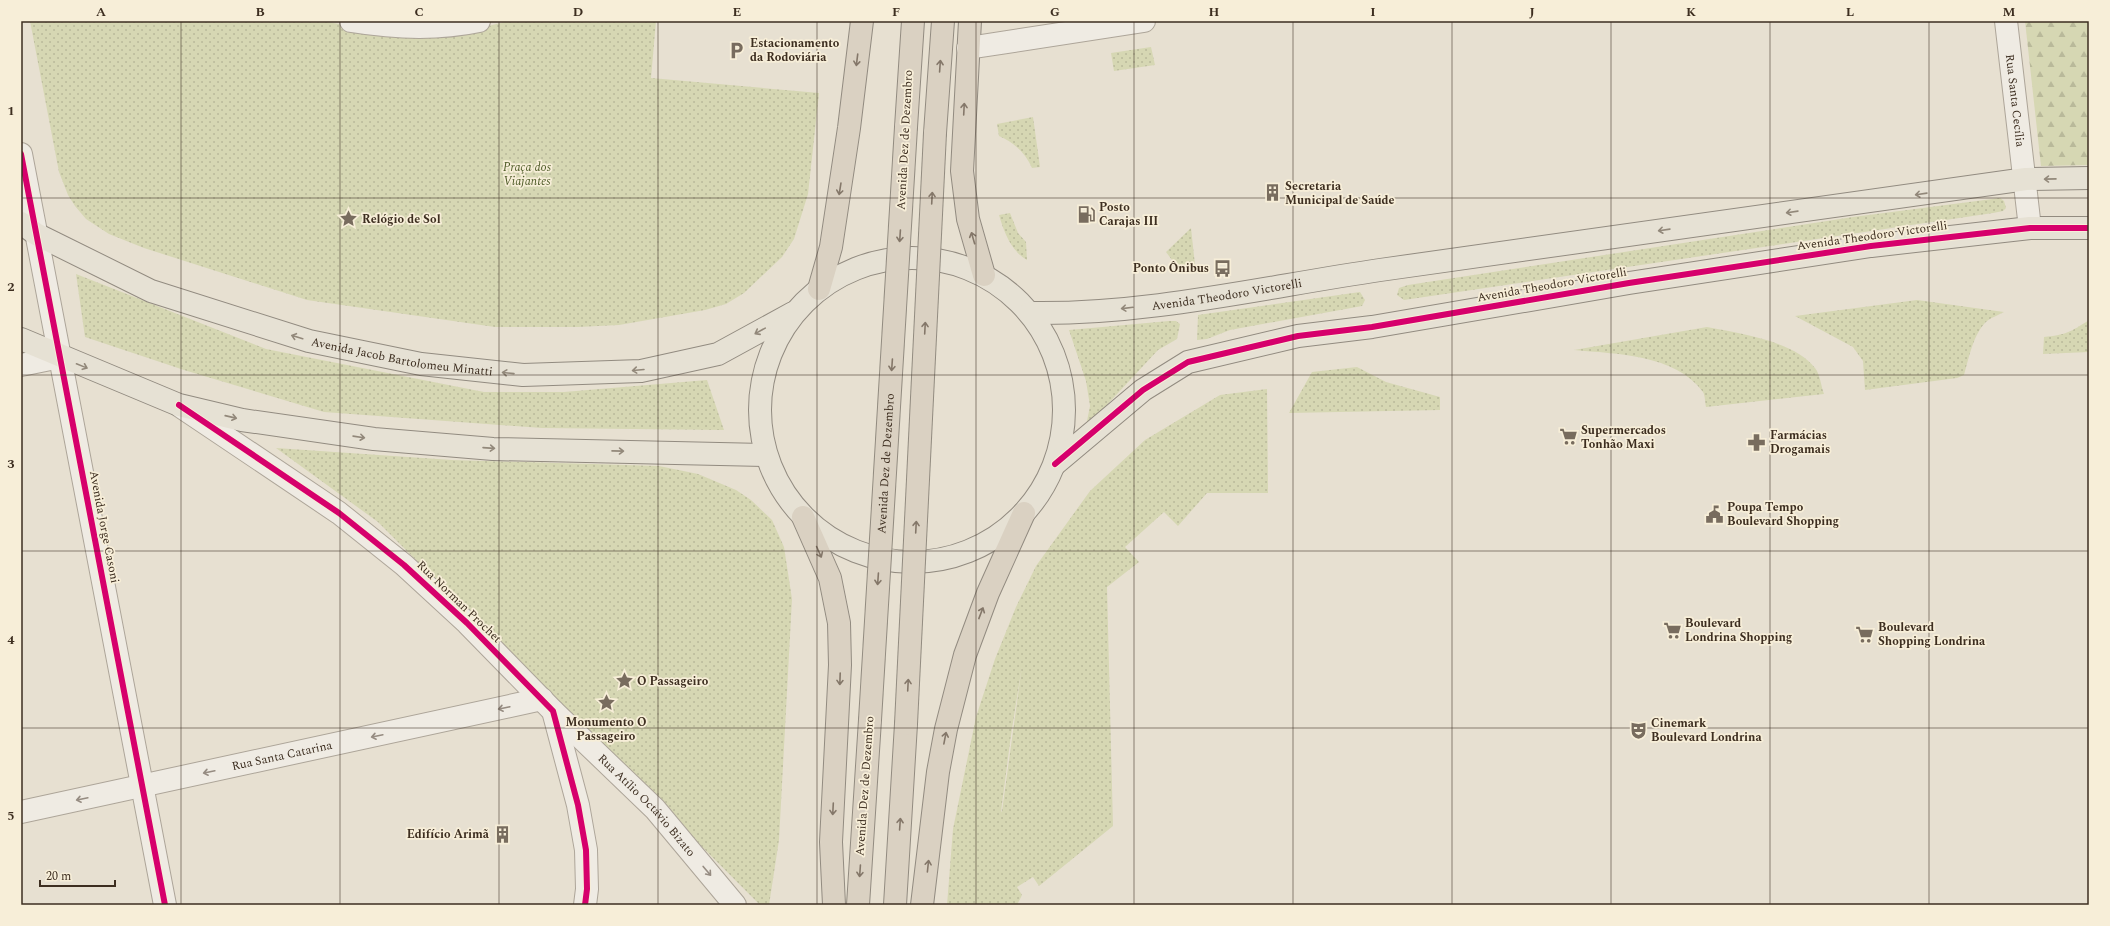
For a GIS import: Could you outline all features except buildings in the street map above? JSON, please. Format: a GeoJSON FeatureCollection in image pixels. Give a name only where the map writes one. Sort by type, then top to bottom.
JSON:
{"type":"FeatureCollection","features":[{"type":"Feature","properties":{"kind":"highway"},"geometry":{"type":"LineString","coordinates":[[819,289],[831,247],[849,128],[862,21]]}},
{"type":"Feature","properties":{"kind":"highway","name":"Avenida Dez de Dezembro"},"geometry":{"type":"LineString","coordinates":[[858,905],[913,21]]}},
{"type":"Feature","properties":{"kind":"highway"},"geometry":{"type":"LineString","coordinates":[[895,905],[906,724],[935,133],[943,21]]}},
{"type":"Feature","properties":{"kind":"highway"},"geometry":{"type":"LineString","coordinates":[[970,21],[962,171],[968,219],[984,275]]}},
{"type":"Feature","properties":{"kind":"highway"},"geometry":{"type":"LineString","coordinates":[[922,905],[938,772],[963,662],[988,594],[1024,513]]}},
{"type":"Feature","properties":{"kind":"highway"},"geometry":{"type":"LineString","coordinates":[[803,517],[830,578],[839,623],[840,672],[831,842],[834,905]]}},
{"type":"Feature","properties":{"kind":"main road","name":"Avenida Theodoro Victorelli"},"geometry":{"type":"LineString","coordinates":[[1030,313],[1101,311],[1193,300],[1360,273],[2026,179],[2089,178]]}},
{"type":"Feature","properties":{"kind":"main road","name":"Avenida Theodoro Victorelli"},"geometry":{"type":"LineString","coordinates":[[1055,464],[1143,390],[1188,362],[1291,337],[1372,326],[1629,283],[1871,246],[2030,228],[2089,228]]}},
{"type":"Feature","properties":{"kind":"main road","name":"Avenida Jacob Bartolomeu Minatti"},"geometry":{"type":"LineString","coordinates":[[28,229],[151,291],[309,341],[421,364],[523,375],[641,371],[718,354],[794,312]]}},
{"type":"Feature","properties":{"kind":"main road"},"geometry":{"type":"LineString","coordinates":[[917,257],[951,262],[984,275],[1010,293],[1030,313],[1048,339],[1060,369],[1064,401],[1063,433],[1055,464],[1042,490],[1024,513],[998,536],[966,552],[932,561],[904,561],[862,554],[830,539],[803,517],[780,488],[766,455],[759,417],[762,380],[774,344],[794,312],[819,289],[855,269],[882,260],[917,257]]}},
{"type":"Feature","properties":{"kind":"main road"},"geometry":{"type":"LineString","coordinates":[[21,339],[60,357],[179,405],[242,420],[374,440],[493,449],[766,455]]}},
{"type":"Feature","properties":{"kind":"street"},"geometry":{"type":"LineString","coordinates":[[351,21],[383,26],[416,28],[479,21]]}},
{"type":"Feature","properties":{"kind":"street"},"geometry":{"type":"LineString","coordinates":[[968,48],[1144,21]]}},
{"type":"Feature","properties":{"kind":"street","name":"Rua Santa Cecília"},"geometry":{"type":"LineString","coordinates":[[2006,21],[2026,179],[2030,228]]}},
{"type":"Feature","properties":{"kind":"street","name":"Avenida Jorge Casoni"},"geometry":{"type":"LineString","coordinates":[[21,154],[28,229],[60,357],[165,905]]}},
{"type":"Feature","properties":{"kind":"street"},"geometry":{"type":"LineString","coordinates":[[21,365],[60,357]]}},
{"type":"Feature","properties":{"kind":"street","name":"Rua Norman Prochet"},"geometry":{"type":"LineString","coordinates":[[179,405],[339,513],[404,565],[467,623],[548,705],[578,805],[586,850],[587,889],[585,905]]}},
{"type":"Feature","properties":{"kind":"street","name":"Rua Santa Catarina"},"geometry":{"type":"LineString","coordinates":[[21,812],[548,705]]}},
{"type":"Feature","properties":{"kind":"street","name":"Rua Atílio Octávio Bizato"},"geometry":{"type":"LineString","coordinates":[[548,705],[655,809],[735,905]]}},
{"type":"Feature","properties":{"kind":"green space","name":"Praça dos Viajantes"},"geometry":{"type":"Polygon","coordinates":[[[30,21],[322,21],[356,27],[484,27],[509,21],[656,21],[651,78],[819,93],[808,194],[794,239],[782,257],[744,293],[726,304],[705,310],[619,325],[578,327],[495,327],[307,300],[144,248],[109,234],[86,219],[68,195],[59,172],[30,21]]]}},
{"type":"Feature","properties":{"kind":"green space"},"geometry":{"type":"Polygon","coordinates":[[[2025,21],[2089,21],[2089,165],[2041,166],[2025,21]]]}},
{"type":"Feature","properties":{"kind":"green space"},"geometry":{"type":"Polygon","coordinates":[[[1151,47],[1155,65],[1114,71],[1111,53],[1151,47]]]}},
{"type":"Feature","properties":{"kind":"green space"},"geometry":{"type":"Polygon","coordinates":[[[1033,117],[1040,167],[1032,168],[1019,149],[999,136],[997,124],[1033,117]]]}},
{"type":"Feature","properties":{"kind":"green space"},"geometry":{"type":"Polygon","coordinates":[[[2000,198],[2004,201],[2006,208],[2003,211],[1993,213],[1404,300],[1397,295],[1399,288],[1408,285],[1853,217],[2000,198]]]}},
{"type":"Feature","properties":{"kind":"green space"},"geometry":{"type":"Polygon","coordinates":[[[1010,213],[1018,233],[1026,242],[1027,260],[1012,246],[1003,228],[999,215],[1010,213]]]}},
{"type":"Feature","properties":{"kind":"green space"},"geometry":{"type":"Polygon","coordinates":[[[1191,228],[1195,265],[1178,268],[1166,252],[1191,228]]]}},
{"type":"Feature","properties":{"kind":"green space"},"geometry":{"type":"Polygon","coordinates":[[[76,274],[266,349],[484,392],[564,392],[707,380],[724,430],[542,428],[324,412],[184,370],[85,337],[76,274]]]}},
{"type":"Feature","properties":{"kind":"green space"},"geometry":{"type":"Polygon","coordinates":[[[1360,292],[1365,300],[1362,306],[1230,330],[1207,339],[1197,340],[1198,315],[1360,292]]]}},
{"type":"Feature","properties":{"kind":"green space"},"geometry":{"type":"Polygon","coordinates":[[[1917,300],[2004,312],[1991,318],[1982,326],[1972,346],[1964,375],[1957,378],[1865,390],[1863,361],[1853,347],[1795,316],[1917,300]]]}},
{"type":"Feature","properties":{"kind":"green space"},"geometry":{"type":"Polygon","coordinates":[[[2089,320],[2089,352],[2043,354],[2044,337],[2068,332],[2089,320]]]}},
{"type":"Feature","properties":{"kind":"green space"},"geometry":{"type":"Polygon","coordinates":[[[1176,321],[1180,324],[1177,339],[1158,350],[1089,423],[1087,421],[1090,406],[1086,381],[1069,330],[1176,321]]]}},
{"type":"Feature","properties":{"kind":"green space"},"geometry":{"type":"Polygon","coordinates":[[[1707,327],[1750,335],[1794,351],[1806,359],[1815,368],[1824,394],[1706,407],[1703,392],[1691,379],[1677,370],[1661,363],[1626,355],[1574,350],[1707,327]]]}},
{"type":"Feature","properties":{"kind":"green space"},"geometry":{"type":"Polygon","coordinates":[[[1357,367],[1386,382],[1440,397],[1440,410],[1289,413],[1312,372],[1357,367]]]}},
{"type":"Feature","properties":{"kind":"green space"},"geometry":{"type":"Polygon","coordinates":[[[1267,389],[1268,493],[1207,493],[1178,526],[1164,512],[1125,547],[1139,562],[1107,587],[1113,826],[1039,886],[1033,877],[1017,887],[1022,895],[1017,905],[947,905],[953,829],[976,717],[995,659],[1016,607],[1036,566],[1090,491],[1145,440],[1220,395],[1267,389]],[[1022,666],[1011,735],[1001,812],[1022,666]]]}},
{"type":"Feature","properties":{"kind":"green space"},"geometry":{"type":"Polygon","coordinates":[[[276,448],[452,460],[659,466],[698,474],[736,490],[751,500],[772,520],[784,547],[792,599],[779,840],[769,905],[760,905],[378,522],[276,448]]]}},
{"type":"Feature","properties":{"kind":"cycle path"},"geometry":{"type":"LineString","coordinates":[[21,154],[165,905]]}},
{"type":"Feature","properties":{"kind":"cycle path"},"geometry":{"type":"LineString","coordinates":[[1055,464],[1143,390],[1188,362],[1298,336],[1372,327],[1629,283],[1871,246],[2030,228],[2089,228]]}},
{"type":"Feature","properties":{"kind":"cycle path"},"geometry":{"type":"LineString","coordinates":[[179,405],[339,513],[404,565],[467,623],[553,711],[578,805],[586,850],[587,889],[585,905]]}},
{"type":"Feature","properties":{"kind":"place","name":"Estacionamento da Rodoviária"},"geometry":{"type":"Point","coordinates":[737,50]}},
{"type":"Feature","properties":{"kind":"place","name":"Secretaria Municipal de Saúde"},"geometry":{"type":"Point","coordinates":[1272,193]}},
{"type":"Feature","properties":{"kind":"place","name":"Posto Carajas III"},"geometry":{"type":"Point","coordinates":[1086,214]}},
{"type":"Feature","properties":{"kind":"place","name":"Relógio de Sol"},"geometry":{"type":"Point","coordinates":[349,219]}},
{"type":"Feature","properties":{"kind":"place","name":"Ponto Ônibus"},"geometry":{"type":"Point","coordinates":[1222,268]}},
{"type":"Feature","properties":{"kind":"place","name":"Supermercados Tonhão Maxi"},"geometry":{"type":"Point","coordinates":[1568,437]}},
{"type":"Feature","properties":{"kind":"place","name":"Farmácias Drogamais"},"geometry":{"type":"Point","coordinates":[1757,442]}},
{"type":"Feature","properties":{"kind":"place","name":"Poupa Tempo Boulevard Shopping"},"geometry":{"type":"Point","coordinates":[1714,514]}},
{"type":"Feature","properties":{"kind":"place","name":"Boulevard Londrina Shopping"},"geometry":{"type":"Point","coordinates":[1672,630]}},
{"type":"Feature","properties":{"kind":"place","name":"Boulevard Shopping Londrina"},"geometry":{"type":"Point","coordinates":[1865,634]}},
{"type":"Feature","properties":{"kind":"place","name":"O Passageiro"},"geometry":{"type":"Point","coordinates":[624,681]}},
{"type":"Feature","properties":{"kind":"place","name":"Monumento O Passageiro"},"geometry":{"type":"Point","coordinates":[606,703]}},
{"type":"Feature","properties":{"kind":"place","name":"Cinemark Boulevard Londrina"},"geometry":{"type":"Point","coordinates":[1638,730]}},
{"type":"Feature","properties":{"kind":"place","name":"Edifício Arimã"},"geometry":{"type":"Point","coordinates":[502,834]}}]}
